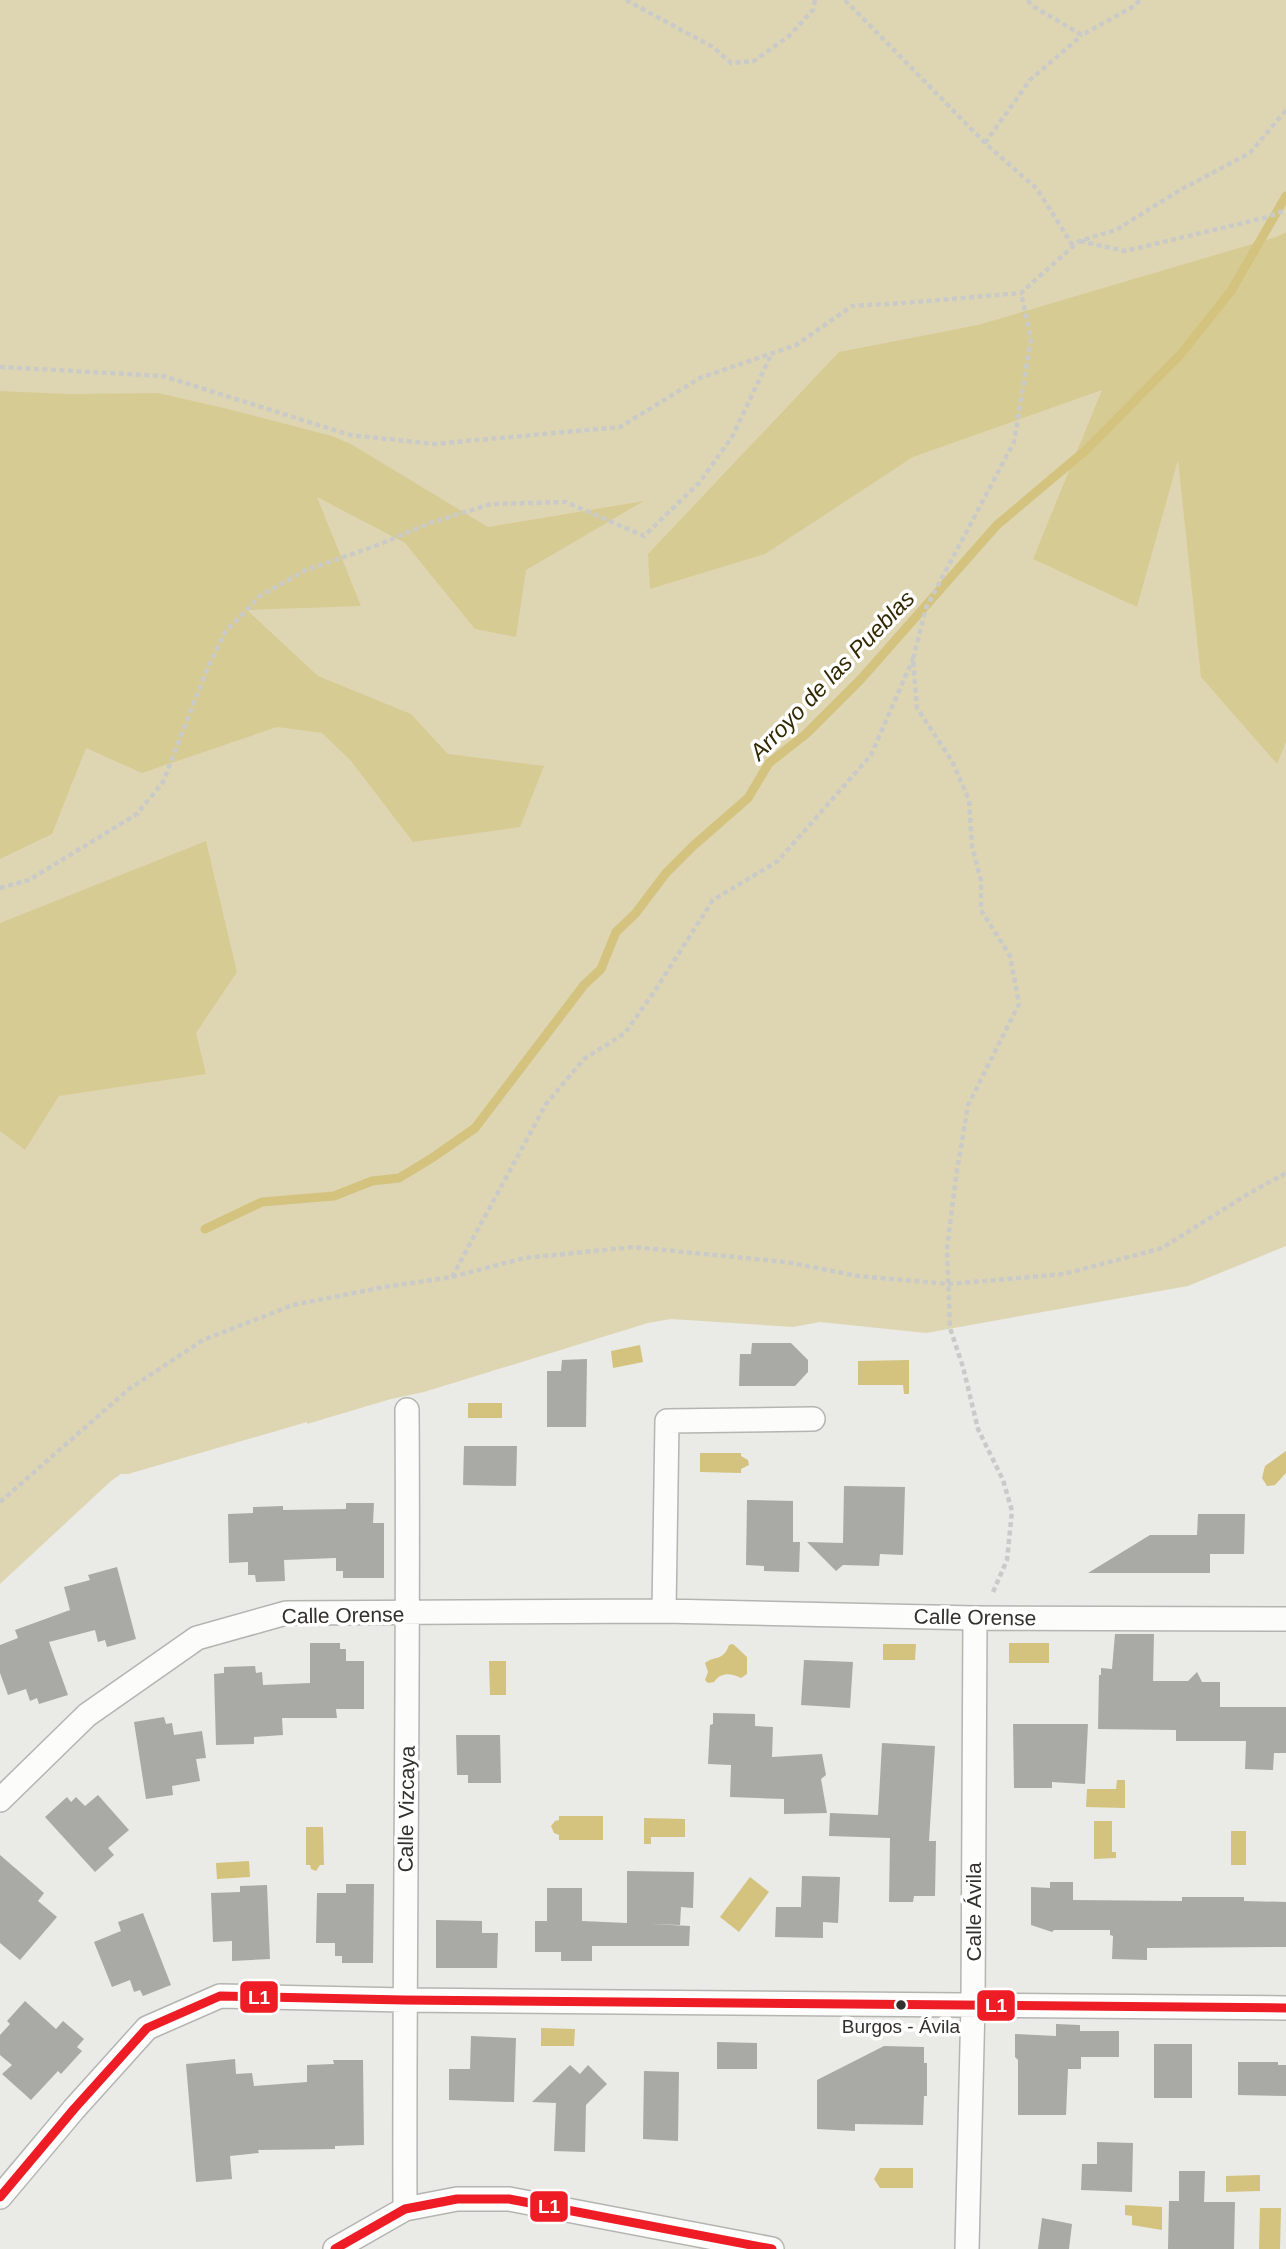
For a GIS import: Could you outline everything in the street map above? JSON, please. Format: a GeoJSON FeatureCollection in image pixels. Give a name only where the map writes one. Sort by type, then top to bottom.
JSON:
{"type":"FeatureCollection","features":[{"type":"Feature","properties":{"kind":"street","name":"Calle Vizcaya"},"geometry":{"type":"LineString","coordinates":[[405,2208],[407,1410]]}},
{"type":"Feature","properties":{"kind":"street"},"geometry":{"type":"LineString","coordinates":[[664,1611],[667,1421],[813,1419]]}},
{"type":"Feature","properties":{"kind":"street","name":"Calle Orense"},"geometry":{"type":"LineString","coordinates":[[0,1800],[87,1715],[197,1638],[286,1613],[664,1611],[975,1618],[1286,1619]]}},
{"type":"Feature","properties":{"kind":"street","name":"Calle Ávila"},"geometry":{"type":"LineString","coordinates":[[967,2249],[973,2004],[975,1618]]}},
{"type":"Feature","properties":{"kind":"street"},"geometry":{"type":"LineString","coordinates":[[0,2197],[147,2028],[220,1996],[1286,2008]]}},
{"type":"Feature","properties":{"kind":"street"},"geometry":{"type":"LineString","coordinates":[[335,2249],[405,2208],[457,2199],[509,2199],[772,2249]]}},
{"type":"Feature","properties":{"kind":"path"},"geometry":{"type":"LineString","coordinates":[[626,0],[713,47],[731,63],[754,61],[789,36],[813,10],[815,0]]}},
{"type":"Feature","properties":{"kind":"path"},"geometry":{"type":"LineString","coordinates":[[845,0],[985,143],[1037,189],[1073,246]]}},
{"type":"Feature","properties":{"kind":"path"},"geometry":{"type":"LineString","coordinates":[[1028,0],[1031,5],[1082,35]]}},
{"type":"Feature","properties":{"kind":"path"},"geometry":{"type":"LineString","coordinates":[[985,143],[1030,80],[1082,35],[1140,0]]}},
{"type":"Feature","properties":{"kind":"path"},"geometry":{"type":"LineString","coordinates":[[0,367],[163,376],[350,435],[434,444],[620,427],[700,378],[796,345],[852,306],[1021,293],[1079,241],[1116,230],[1180,190],[1250,153],[1286,110]]}},
{"type":"Feature","properties":{"kind":"path"},"geometry":{"type":"LineString","coordinates":[[1079,241],[1125,251],[1264,218],[1286,210]]}},
{"type":"Feature","properties":{"kind":"path"},"geometry":{"type":"LineString","coordinates":[[452,1277],[546,1104],[584,1059],[625,1033],[713,900],[778,861],[871,755],[913,659],[926,607],[1014,442],[1031,339],[1021,293]]}},
{"type":"Feature","properties":{"kind":"path"},"geometry":{"type":"LineString","coordinates":[[0,888],[29,880],[137,814],[163,782],[208,667],[225,632],[260,597],[304,571],[430,523],[491,504],[566,502],[644,536],[699,483],[732,437],[772,353]]}},
{"type":"Feature","properties":{"kind":"path"},"geometry":{"type":"LineString","coordinates":[[913,659],[917,709],[952,761],[969,800],[972,846],[981,881],[981,910],[1010,956],[1019,1004],[968,1105],[947,1249],[950,1328],[963,1367],[978,1429],[1003,1480],[1012,1511],[1007,1560],[990,1598],[975,1618]]}},
{"type":"Feature","properties":{"kind":"path"},"geometry":{"type":"LineString","coordinates":[[0,1502],[129,1389],[203,1340],[293,1305],[452,1277],[524,1258],[634,1247],[786,1262],[858,1276],[949,1284],[1064,1274],[1162,1248],[1286,1173]]}},
{"type":"Feature","properties":{"kind":"shaded area"},"geometry":{"type":"Polygon","coordinates":[[[0,0],[1286,0],[1286,1246],[1188,1286],[926,1333],[820,1322],[793,1327],[671,1319],[648,1323],[424,1392],[121,1474],[0,1584],[0,0]]]}},
{"type":"Feature","properties":{"kind":"shaded area"},"geometry":{"type":"Polygon","coordinates":[[[1286,232],[1286,742],[1277,764],[1201,677],[1178,460],[1137,607],[1033,559],[1102,390],[913,457],[765,554],[650,589],[648,554],[839,352],[978,325],[1286,232]]]}},
{"type":"Feature","properties":{"kind":"shaded area"},"geometry":{"type":"Polygon","coordinates":[[[0,391],[68,394],[158,393],[332,436],[351,444],[488,527],[644,501],[526,570],[516,637],[475,629],[405,543],[317,497],[361,606],[247,610],[318,676],[411,714],[448,754],[544,766],[520,827],[413,842],[351,761],[322,733],[277,727],[142,773],[86,748],[52,834],[0,859],[0,391]]]}},
{"type":"Feature","properties":{"kind":"shaded area"},"geometry":{"type":"Polygon","coordinates":[[[206,841],[237,972],[196,1033],[206,1074],[59,1096],[25,1150],[0,1131],[0,923],[206,841]]]}},
{"type":"Feature","properties":{"kind":"shaded area"},"geometry":{"type":"Polygon","coordinates":[[[640,1345],[643,1362],[613,1368],[611,1351],[640,1345]]]}},
{"type":"Feature","properties":{"kind":"shaded area"},"geometry":{"type":"Polygon","coordinates":[[[909,1360],[909,1394],[904,1394],[903,1385],[858,1385],[858,1361],[909,1360]]]}},
{"type":"Feature","properties":{"kind":"shaded area"},"geometry":{"type":"Polygon","coordinates":[[[468,1403],[502,1403],[502,1418],[468,1418],[468,1403]]]}},
{"type":"Feature","properties":{"kind":"shaded area"},"geometry":{"type":"Polygon","coordinates":[[[1286,1451],[1286,1473],[1275,1485],[1267,1486],[1262,1478],[1265,1466],[1286,1451]]]}},
{"type":"Feature","properties":{"kind":"shaded area"},"geometry":{"type":"Polygon","coordinates":[[[700,1453],[741,1453],[749,1465],[741,1469],[741,1473],[700,1472],[700,1453]]]}},
{"type":"Feature","properties":{"kind":"shaded area"},"geometry":{"type":"Polygon","coordinates":[[[1009,1643],[1049,1643],[1049,1663],[1009,1663],[1009,1643]]]}},
{"type":"Feature","properties":{"kind":"shaded area"},"geometry":{"type":"Polygon","coordinates":[[[733,1644],[747,1657],[747,1674],[741,1678],[730,1674],[723,1675],[708,1683],[705,1680],[708,1672],[705,1663],[721,1656],[729,1645],[733,1644]]]}},
{"type":"Feature","properties":{"kind":"shaded area"},"geometry":{"type":"Polygon","coordinates":[[[883,1644],[916,1644],[915,1660],[883,1660],[883,1644]]]}},
{"type":"Feature","properties":{"kind":"shaded area"},"geometry":{"type":"Polygon","coordinates":[[[489,1661],[506,1661],[506,1695],[490,1695],[489,1661]]]}},
{"type":"Feature","properties":{"kind":"shaded area"},"geometry":{"type":"Polygon","coordinates":[[[1117,1780],[1125,1780],[1125,1808],[1086,1807],[1087,1789],[1116,1789],[1117,1780]]]}},
{"type":"Feature","properties":{"kind":"shaded area"},"geometry":{"type":"Polygon","coordinates":[[[559,1816],[603,1816],[603,1840],[559,1840],[559,1835],[554,1833],[551,1826],[559,1820],[559,1816]]]}},
{"type":"Feature","properties":{"kind":"shaded area"},"geometry":{"type":"Polygon","coordinates":[[[644,1818],[685,1819],[685,1837],[651,1837],[651,1844],[644,1844],[644,1818]]]}},
{"type":"Feature","properties":{"kind":"shaded area"},"geometry":{"type":"Polygon","coordinates":[[[1094,1821],[1112,1821],[1112,1852],[1116,1852],[1116,1858],[1094,1859],[1094,1821]]]}},
{"type":"Feature","properties":{"kind":"shaded area"},"geometry":{"type":"Polygon","coordinates":[[[306,1827],[323,1827],[324,1865],[320,1865],[316,1871],[306,1865],[306,1827]]]}},
{"type":"Feature","properties":{"kind":"shaded area"},"geometry":{"type":"Polygon","coordinates":[[[1231,1831],[1246,1831],[1246,1865],[1231,1865],[1231,1831]]]}},
{"type":"Feature","properties":{"kind":"shaded area"},"geometry":{"type":"Polygon","coordinates":[[[249,1861],[250,1877],[217,1879],[216,1863],[249,1861]]]}},
{"type":"Feature","properties":{"kind":"shaded area"},"geometry":{"type":"Polygon","coordinates":[[[750,1877],[769,1892],[739,1932],[720,1917],[750,1877]]]}},
{"type":"Feature","properties":{"kind":"shaded area"},"geometry":{"type":"Polygon","coordinates":[[[541,2028],[575,2029],[574,2046],[541,2046],[541,2028]]]}},
{"type":"Feature","properties":{"kind":"shaded area"},"geometry":{"type":"Polygon","coordinates":[[[880,2168],[913,2168],[913,2188],[880,2188],[874,2179],[880,2168]]]}},
{"type":"Feature","properties":{"kind":"shaded area"},"geometry":{"type":"Polygon","coordinates":[[[1260,2175],[1260,2191],[1226,2192],[1226,2176],[1260,2175]]]}},
{"type":"Feature","properties":{"kind":"shaded area"},"geometry":{"type":"Polygon","coordinates":[[[1125,2205],[1162,2207],[1162,2230],[1132,2225],[1132,2216],[1125,2215],[1125,2205]]]}},
{"type":"Feature","properties":{"kind":"shaded area"},"geometry":{"type":"Polygon","coordinates":[[[1260,2208],[1281,2208],[1280,2249],[1259,2249],[1260,2208]]]}},
{"type":"Feature","properties":{"kind":"building"},"geometry":{"type":"Polygon","coordinates":[[[752,1343],[791,1343],[808,1360],[808,1372],[795,1386],[739,1386],[740,1354],[751,1354],[752,1343]]]}},
{"type":"Feature","properties":{"kind":"building"},"geometry":{"type":"Polygon","coordinates":[[[587,1359],[586,1427],[547,1427],[547,1371],[561,1371],[562,1360],[587,1359]]]}},
{"type":"Feature","properties":{"kind":"building"},"geometry":{"type":"Polygon","coordinates":[[[464,1446],[517,1446],[516,1486],[463,1485],[464,1446]]]}},
{"type":"Feature","properties":{"kind":"building"},"geometry":{"type":"Polygon","coordinates":[[[844,1486],[905,1487],[903,1555],[880,1554],[879,1566],[843,1565],[836,1571],[807,1542],[843,1543],[844,1486]]]}},
{"type":"Feature","properties":{"kind":"building"},"geometry":{"type":"Polygon","coordinates":[[[747,1500],[793,1501],[793,1542],[800,1542],[799,1572],[764,1571],[764,1566],[746,1565],[747,1500]]]}},
{"type":"Feature","properties":{"kind":"building"},"geometry":{"type":"Polygon","coordinates":[[[346,1503],[374,1503],[373,1523],[384,1523],[384,1578],[343,1578],[343,1571],[336,1571],[336,1558],[284,1560],[285,1581],[256,1582],[255,1575],[248,1575],[248,1562],[229,1563],[228,1514],[253,1513],[253,1507],[283,1506],[283,1510],[346,1509],[346,1503]]]}},
{"type":"Feature","properties":{"kind":"building"},"geometry":{"type":"Polygon","coordinates":[[[1198,1514],[1245,1514],[1244,1554],[1210,1554],[1210,1573],[1088,1573],[1150,1535],[1197,1535],[1198,1514]]]}},
{"type":"Feature","properties":{"kind":"building"},"geometry":{"type":"Polygon","coordinates":[[[117,1567],[136,1639],[107,1647],[105,1640],[98,1642],[95,1630],[49,1642],[68,1695],[39,1704],[37,1698],[30,1701],[26,1689],[8,1695],[0,1673],[0,1645],[18,1638],[15,1630],[70,1610],[64,1587],[90,1580],[88,1575],[117,1567]]]}},
{"type":"Feature","properties":{"kind":"building"},"geometry":{"type":"Polygon","coordinates":[[[1115,1634],[1154,1634],[1153,1681],[1188,1681],[1197,1672],[1202,1682],[1220,1682],[1220,1707],[1286,1707],[1286,1753],[1274,1753],[1273,1770],[1245,1769],[1246,1741],[1176,1741],[1176,1730],[1098,1729],[1099,1675],[1101,1668],[1112,1669],[1115,1634]]]}},
{"type":"Feature","properties":{"kind":"building"},"geometry":{"type":"Polygon","coordinates":[[[310,1643],[340,1643],[340,1649],[346,1649],[346,1661],[364,1661],[364,1709],[336,1709],[337,1718],[282,1718],[283,1735],[254,1737],[254,1744],[216,1745],[214,1674],[224,1673],[224,1667],[255,1666],[256,1673],[262,1672],[263,1685],[310,1683],[310,1643]]]}},
{"type":"Feature","properties":{"kind":"building"},"geometry":{"type":"Polygon","coordinates":[[[804,1660],[853,1662],[850,1708],[801,1705],[804,1660]]]}},
{"type":"Feature","properties":{"kind":"building"},"geometry":{"type":"Polygon","coordinates":[[[713,1713],[755,1714],[755,1726],[773,1727],[772,1757],[822,1754],[826,1775],[821,1779],[827,1813],[784,1814],[784,1799],[730,1797],[731,1765],[708,1764],[713,1713]]]}},
{"type":"Feature","properties":{"kind":"building"},"geometry":{"type":"Polygon","coordinates":[[[164,1717],[166,1724],[172,1723],[174,1735],[202,1731],[206,1758],[196,1759],[200,1781],[172,1786],[173,1795],[146,1799],[134,1722],[164,1717]]]}},
{"type":"Feature","properties":{"kind":"building"},"geometry":{"type":"Polygon","coordinates":[[[1013,1724],[1088,1724],[1085,1784],[1052,1782],[1052,1788],[1014,1788],[1013,1724]]]}},
{"type":"Feature","properties":{"kind":"building"},"geometry":{"type":"Polygon","coordinates":[[[456,1735],[500,1735],[501,1783],[468,1783],[468,1775],[457,1775],[456,1735]]]}},
{"type":"Feature","properties":{"kind":"building"},"geometry":{"type":"Polygon","coordinates":[[[882,1743],[935,1746],[929,1841],[936,1841],[935,1896],[914,1896],[913,1902],[889,1902],[890,1838],[829,1836],[830,1813],[878,1815],[882,1743]]]}},
{"type":"Feature","properties":{"kind":"building"},"geometry":{"type":"Polygon","coordinates":[[[98,1795],[129,1830],[108,1848],[114,1855],[95,1872],[45,1817],[67,1797],[71,1802],[76,1797],[85,1806],[98,1795]]]}},
{"type":"Feature","properties":{"kind":"building"},"geometry":{"type":"Polygon","coordinates":[[[0,1855],[44,1893],[38,1901],[57,1917],[20,1960],[0,1943],[0,1855]]]}},
{"type":"Feature","properties":{"kind":"building"},"geometry":{"type":"Polygon","coordinates":[[[627,1871],[694,1872],[693,1908],[681,1907],[680,1925],[650,1924],[690,1926],[689,1946],[592,1946],[592,1961],[561,1961],[561,1952],[535,1952],[535,1921],[547,1921],[547,1888],[582,1888],[582,1921],[627,1923],[627,1871]]]}},
{"type":"Feature","properties":{"kind":"building"},"geometry":{"type":"Polygon","coordinates":[[[802,1876],[840,1877],[838,1923],[823,1922],[823,1938],[775,1937],[776,1907],[801,1907],[802,1876]]]}},
{"type":"Feature","properties":{"kind":"building"},"geometry":{"type":"Polygon","coordinates":[[[1050,1882],[1073,1882],[1073,1900],[1182,1901],[1182,1897],[1244,1897],[1244,1901],[1286,1902],[1286,1947],[1147,1948],[1147,1960],[1112,1959],[1113,1936],[1110,1935],[1110,1930],[1052,1932],[1031,1925],[1031,1887],[1050,1888],[1050,1882]]]}},
{"type":"Feature","properties":{"kind":"building"},"geometry":{"type":"Polygon","coordinates":[[[346,1884],[374,1884],[373,1963],[342,1963],[342,1956],[335,1956],[335,1943],[316,1943],[317,1893],[346,1893],[346,1884]]]}},
{"type":"Feature","properties":{"kind":"building"},"geometry":{"type":"Polygon","coordinates":[[[267,1885],[270,1959],[232,1961],[232,1941],[213,1942],[211,1893],[240,1892],[240,1886],[267,1885]]]}},
{"type":"Feature","properties":{"kind":"building"},"geometry":{"type":"Polygon","coordinates":[[[143,1913],[171,1985],[143,1996],[140,1990],[134,1992],[130,1980],[112,1987],[94,1942],[121,1931],[118,1922],[143,1913]]]}},
{"type":"Feature","properties":{"kind":"building"},"geometry":{"type":"Polygon","coordinates":[[[436,1920],[482,1921],[482,1933],[498,1933],[497,1968],[436,1968],[436,1920]]]}},
{"type":"Feature","properties":{"kind":"building"},"geometry":{"type":"Polygon","coordinates":[[[25,2001],[56,2029],[63,2021],[84,2039],[77,2047],[82,2051],[61,2074],[58,2071],[31,2100],[2,2074],[12,2065],[0,2055],[0,2035],[10,2024],[7,2021],[25,2001]]]}},
{"type":"Feature","properties":{"kind":"building"},"geometry":{"type":"Polygon","coordinates":[[[1056,2024],[1080,2025],[1080,2031],[1119,2031],[1119,2057],[1081,2057],[1081,2069],[1068,2069],[1066,2115],[1018,2115],[1015,2034],[1056,2036],[1056,2024]]]}},
{"type":"Feature","properties":{"kind":"building"},"geometry":{"type":"Polygon","coordinates":[[[471,2036],[516,2038],[514,2102],[449,2100],[449,2069],[470,2069],[471,2036]]]}},
{"type":"Feature","properties":{"kind":"building"},"geometry":{"type":"Polygon","coordinates":[[[717,2042],[757,2043],[757,2069],[717,2069],[717,2042]]]}},
{"type":"Feature","properties":{"kind":"building"},"geometry":{"type":"Polygon","coordinates":[[[1154,2044],[1192,2044],[1192,2098],[1154,2098],[1154,2044]]]}},
{"type":"Feature","properties":{"kind":"building"},"geometry":{"type":"Polygon","coordinates":[[[884,2046],[924,2047],[927,2096],[924,2096],[923,2125],[855,2124],[855,2131],[817,2129],[817,2080],[884,2046]]]}},
{"type":"Feature","properties":{"kind":"building"},"geometry":{"type":"Polygon","coordinates":[[[235,2059],[236,2074],[252,2073],[254,2086],[307,2082],[307,2065],[334,2064],[333,2060],[363,2060],[364,2145],[335,2146],[335,2149],[258,2150],[259,2153],[230,2156],[232,2179],[196,2182],[186,2064],[235,2059]]]}},
{"type":"Feature","properties":{"kind":"building"},"geometry":{"type":"Polygon","coordinates":[[[1238,2062],[1278,2062],[1278,2065],[1286,2065],[1286,2096],[1238,2095],[1238,2062]]]}},
{"type":"Feature","properties":{"kind":"building"},"geometry":{"type":"Polygon","coordinates":[[[570,2065],[580,2074],[588,2065],[607,2084],[586,2105],[585,2152],[554,2151],[556,2103],[532,2102],[570,2065]]]}},
{"type":"Feature","properties":{"kind":"building"},"geometry":{"type":"Polygon","coordinates":[[[644,2071],[679,2072],[678,2141],[643,2139],[644,2071]]]}},
{"type":"Feature","properties":{"kind":"building"},"geometry":{"type":"Polygon","coordinates":[[[1097,2142],[1133,2143],[1132,2192],[1081,2190],[1082,2164],[1097,2164],[1097,2142]]]}},
{"type":"Feature","properties":{"kind":"building"},"geometry":{"type":"Polygon","coordinates":[[[1179,2171],[1205,2171],[1204,2202],[1235,2202],[1234,2249],[1168,2249],[1169,2201],[1179,2201],[1179,2171]]]}},
{"type":"Feature","properties":{"kind":"building"},"geometry":{"type":"Polygon","coordinates":[[[1042,2218],[1072,2224],[1069,2249],[1038,2249],[1042,2218]]]}},
{"type":"Feature","properties":{"kind":"waterway","name":"Arroyo de las Pueblas"},"geometry":{"type":"LineString","coordinates":[[205,1229],[262,1202],[334,1196],[372,1181],[399,1178],[475,1128],[584,985],[601,969],[616,932],[635,914],[666,873],[748,798],[769,763],[806,734],[861,679],[997,525],[1086,450],[1180,355],[1231,291],[1286,196]]}},
{"type":"Feature","properties":{"kind":"transit line","name":"L1"},"geometry":{"type":"LineString","coordinates":[[0,2197],[147,2028],[220,1996],[1286,2008]]}},
{"type":"Feature","properties":{"kind":"transit line","name":"L1"},"geometry":{"type":"LineString","coordinates":[[335,2249],[405,2209],[457,2199],[509,2199],[772,2249]]}},
{"type":"Feature","properties":{"kind":"place","name":"Burgos - Ávila"},"geometry":{"type":"Point","coordinates":[901,2005]}}]}
